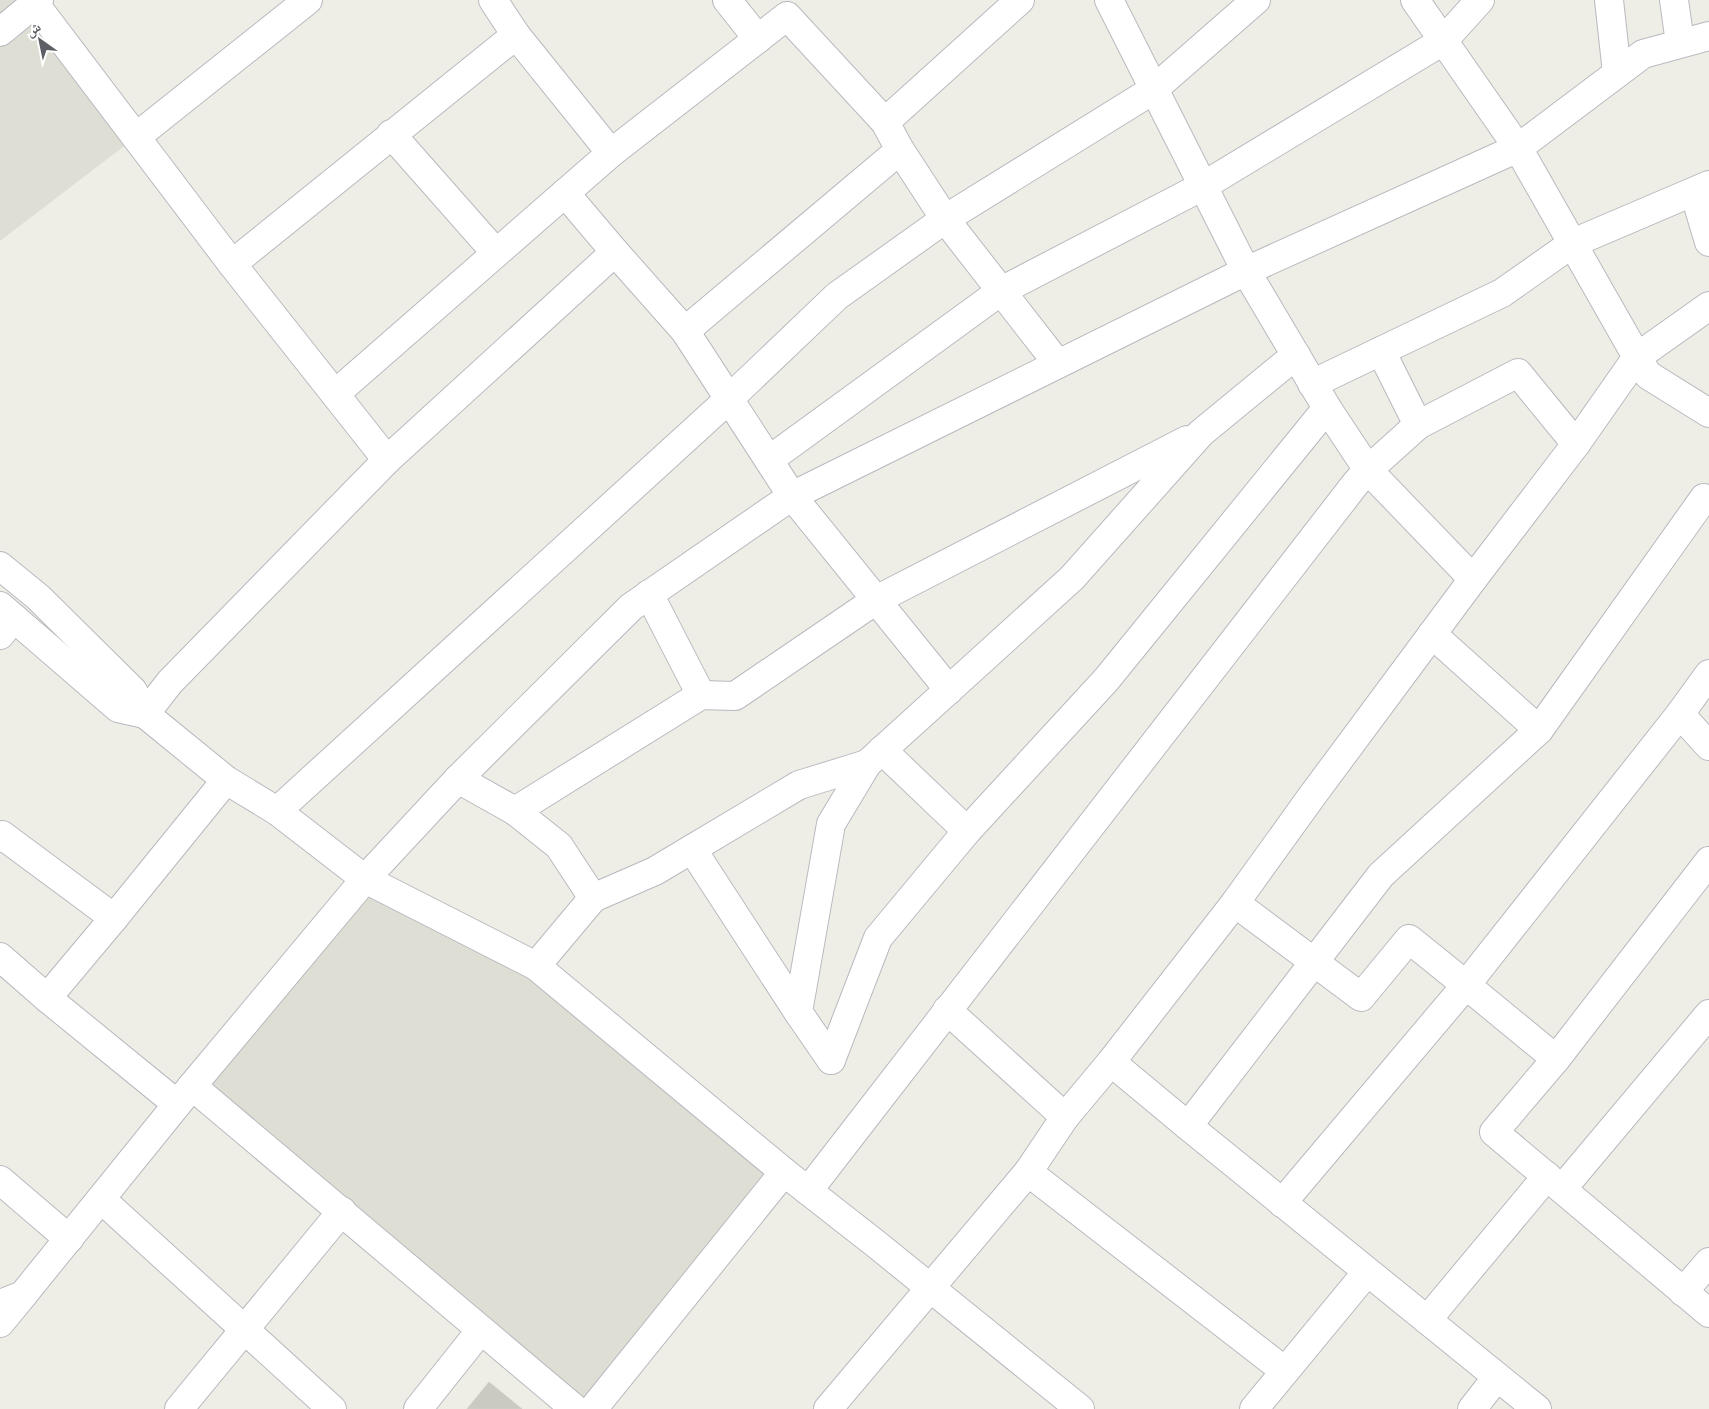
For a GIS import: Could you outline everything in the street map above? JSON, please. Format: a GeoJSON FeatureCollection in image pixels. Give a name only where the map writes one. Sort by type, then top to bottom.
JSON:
{"type":"FeatureCollection","features":[{"type":"Feature","properties":{"kind":"street"},"geometry":{"type":"LineString","coordinates":[[136,137],[308,0]]}},
{"type":"Feature","properties":{"kind":"street"},"geometry":{"type":"LineString","coordinates":[[493,0],[516,35],[611,153]]}},
{"type":"Feature","properties":{"kind":"street"},"geometry":{"type":"LineString","coordinates":[[727,0],[758,39]]}},
{"type":"Feature","properties":{"kind":"street"},"geometry":{"type":"LineString","coordinates":[[885,122],[1020,0]]}},
{"type":"Feature","properties":{"kind":"street"},"geometry":{"type":"LineString","coordinates":[[1109,0],[1246,271],[1327,408],[1368,470],[1473,579]]}},
{"type":"Feature","properties":{"kind":"street"},"geometry":{"type":"LineString","coordinates":[[277,811],[729,399],[837,296],[945,219],[1153,90],[1256,0]]}},
{"type":"Feature","properties":{"kind":"street"},"geometry":{"type":"LineString","coordinates":[[1415,0],[1518,148],[1648,375],[1709,413]]}},
{"type":"Feature","properties":{"kind":"street"},"geometry":{"type":"LineString","coordinates":[[769,460],[1001,291],[1203,186],[1443,41],[1480,0]]}},
{"type":"Feature","properties":{"kind":"street"},"geometry":{"type":"LineString","coordinates":[[1609,0],[1617,73]]}},
{"type":"Feature","properties":{"kind":"street"},"geometry":{"type":"LineString","coordinates":[[1674,0],[1680,44]]}},
{"type":"Feature","properties":{"kind":"street"},"geometry":{"type":"LineString","coordinates":[[0,32],[37,2],[232,264],[387,460]]}},
{"type":"Feature","properties":{"kind":"street"},"geometry":{"type":"LineString","coordinates":[[335,394],[611,153],[758,39],[783,8],[885,122],[900,150],[945,219],[1058,364]]}},
{"type":"Feature","properties":{"kind":"street"},"geometry":{"type":"LineString","coordinates":[[232,264],[516,35]]}},
{"type":"Feature","properties":{"kind":"street"},"geometry":{"type":"LineString","coordinates":[[0,1323],[12,1300],[69,1239],[184,1095],[364,879],[458,779],[631,606],[792,496],[1246,271],[1518,148],[1643,54],[1709,36]]}},
{"type":"Feature","properties":{"kind":"street"},"geometry":{"type":"LineString","coordinates":[[391,134],[496,253]]}},
{"type":"Feature","properties":{"kind":"street"},"geometry":{"type":"LineString","coordinates":[[685,331],[900,150]]}},
{"type":"Feature","properties":{"kind":"street"},"geometry":{"type":"LineString","coordinates":[[1312,384],[1502,293],[1573,243],[1702,189],[1709,242]]}},
{"type":"Feature","properties":{"kind":"street"},"geometry":{"type":"LineString","coordinates":[[565,193],[685,331],[792,496],[949,690]]}},
{"type":"Feature","properties":{"kind":"street"},"geometry":{"type":"LineString","coordinates":[[145,714],[170,682],[387,460],[615,252]]}},
{"type":"Feature","properties":{"kind":"street"},"geometry":{"type":"LineString","coordinates":[[828,1409],[1028,1172],[1066,1117],[1235,903],[1432,634],[1576,444],[1636,357],[1709,306]]}},
{"type":"Feature","properties":{"kind":"street"},"geometry":{"type":"LineString","coordinates":[[1381,351],[1418,425]]}},
{"type":"Feature","properties":{"kind":"street"},"geometry":{"type":"LineString","coordinates":[[798,1012],[831,824],[875,757],[1072,578],[1201,432],[1296,355]]}},
{"type":"Feature","properties":{"kind":"street"},"geometry":{"type":"LineString","coordinates":[[808,1190],[1368,470],[1418,425],[1518,373],[1576,444]]}},
{"type":"Feature","properties":{"kind":"street"},"geometry":{"type":"LineString","coordinates":[[692,849],[831,1060],[878,938],[967,831],[1106,680],[1327,408]]}},
{"type":"Feature","properties":{"kind":"street"},"geometry":{"type":"LineString","coordinates":[[515,811],[701,695],[735,696],[876,600],[1201,432]]}},
{"type":"Feature","properties":{"kind":"street"},"geometry":{"type":"LineString","coordinates":[[1188,1126],[1381,875],[1539,730],[1704,498],[1709,501]]}},
{"type":"Feature","properties":{"kind":"street"},"geometry":{"type":"LineString","coordinates":[[0,566],[38,597],[133,691],[145,714],[226,780],[277,811],[364,879],[536,966],[784,1172],[1080,1409]]}},
{"type":"Feature","properties":{"kind":"street"},"geometry":{"type":"LineString","coordinates":[[649,594],[701,695]]}},
{"type":"Feature","properties":{"kind":"street"},"geometry":{"type":"LineString","coordinates":[[5,620],[118,708],[145,714]]}},
{"type":"Feature","properties":{"kind":"street"},"geometry":{"type":"LineString","coordinates":[[1432,634],[1539,730]]}},
{"type":"Feature","properties":{"kind":"street"},"geometry":{"type":"LineString","coordinates":[[1282,1203],[1466,985],[1680,714],[1709,674]]}},
{"type":"Feature","properties":{"kind":"street"},"geometry":{"type":"LineString","coordinates":[[1680,714],[1709,746]]}},
{"type":"Feature","properties":{"kind":"street"},"geometry":{"type":"LineString","coordinates":[[875,757],[967,831]]}},
{"type":"Feature","properties":{"kind":"street"},"geometry":{"type":"LineString","coordinates":[[536,966],[593,898],[655,871],[799,785],[875,757]]}},
{"type":"Feature","properties":{"kind":"street"},"geometry":{"type":"LineString","coordinates":[[458,779],[515,811],[559,846],[593,898]]}},
{"type":"Feature","properties":{"kind":"street"},"geometry":{"type":"LineString","coordinates":[[47,998],[226,780]]}},
{"type":"Feature","properties":{"kind":"street"},"geometry":{"type":"LineString","coordinates":[[1,836],[114,918]]}},
{"type":"Feature","properties":{"kind":"street"},"geometry":{"type":"LineString","coordinates":[[1709,861],[1556,1059],[1494,1132],[1709,1313]]}},
{"type":"Feature","properties":{"kind":"street"},"geometry":{"type":"LineString","coordinates":[[1235,903],[1360,996],[1409,939],[1556,1059]]}},
{"type":"Feature","properties":{"kind":"street"},"geometry":{"type":"LineString","coordinates":[[3,964],[47,998],[184,1095],[342,1211],[574,1409]]}},
{"type":"Feature","properties":{"kind":"street"},"geometry":{"type":"LineString","coordinates":[[947,1010],[1066,1117]]}},
{"type":"Feature","properties":{"kind":"street"},"geometry":{"type":"LineString","coordinates":[[1427,1320],[1709,1014]]}},
{"type":"Feature","properties":{"kind":"street"},"geometry":{"type":"LineString","coordinates":[[1111,1062],[1537,1409]]}},
{"type":"Feature","properties":{"kind":"street"},"geometry":{"type":"LineString","coordinates":[[593,1409],[784,1172]]}},
{"type":"Feature","properties":{"kind":"street"},"geometry":{"type":"LineString","coordinates":[[1028,1172],[1285,1371]]}},
{"type":"Feature","properties":{"kind":"street"},"geometry":{"type":"LineString","coordinates":[[0,1180],[69,1239]]}},
{"type":"Feature","properties":{"kind":"street"},"geometry":{"type":"LineString","coordinates":[[101,1199],[332,1409]]}},
{"type":"Feature","properties":{"kind":"street"},"geometry":{"type":"LineString","coordinates":[[179,1409],[342,1211]]}},
{"type":"Feature","properties":{"kind":"street"},"geometry":{"type":"LineString","coordinates":[[1683,1292],[1709,1262]]}},
{"type":"Feature","properties":{"kind":"street"},"geometry":{"type":"LineString","coordinates":[[1254,1409],[1367,1272]]}},
{"type":"Feature","properties":{"kind":"street"},"geometry":{"type":"LineString","coordinates":[[418,1409],[480,1330]]}},
{"type":"Feature","properties":{"kind":"street"},"geometry":{"type":"LineString","coordinates":[[1472,1409],[1497,1377]]}},
{"type":"Feature","properties":{"kind":"shaded area"},"geometry":{"type":"Polygon","coordinates":[[[0,0],[24,0],[136,137],[0,241],[0,0]]]}},
{"type":"Feature","properties":{"kind":"shaded area"},"geometry":{"type":"Polygon","coordinates":[[[365,879],[536,966],[784,1172],[593,1409],[192,1086],[365,879]]]}},
{"type":"Feature","properties":{"kind":"building"},"geometry":{"type":"Polygon","coordinates":[[[489,1382],[522,1409],[467,1409],[489,1382]]]}}]}
